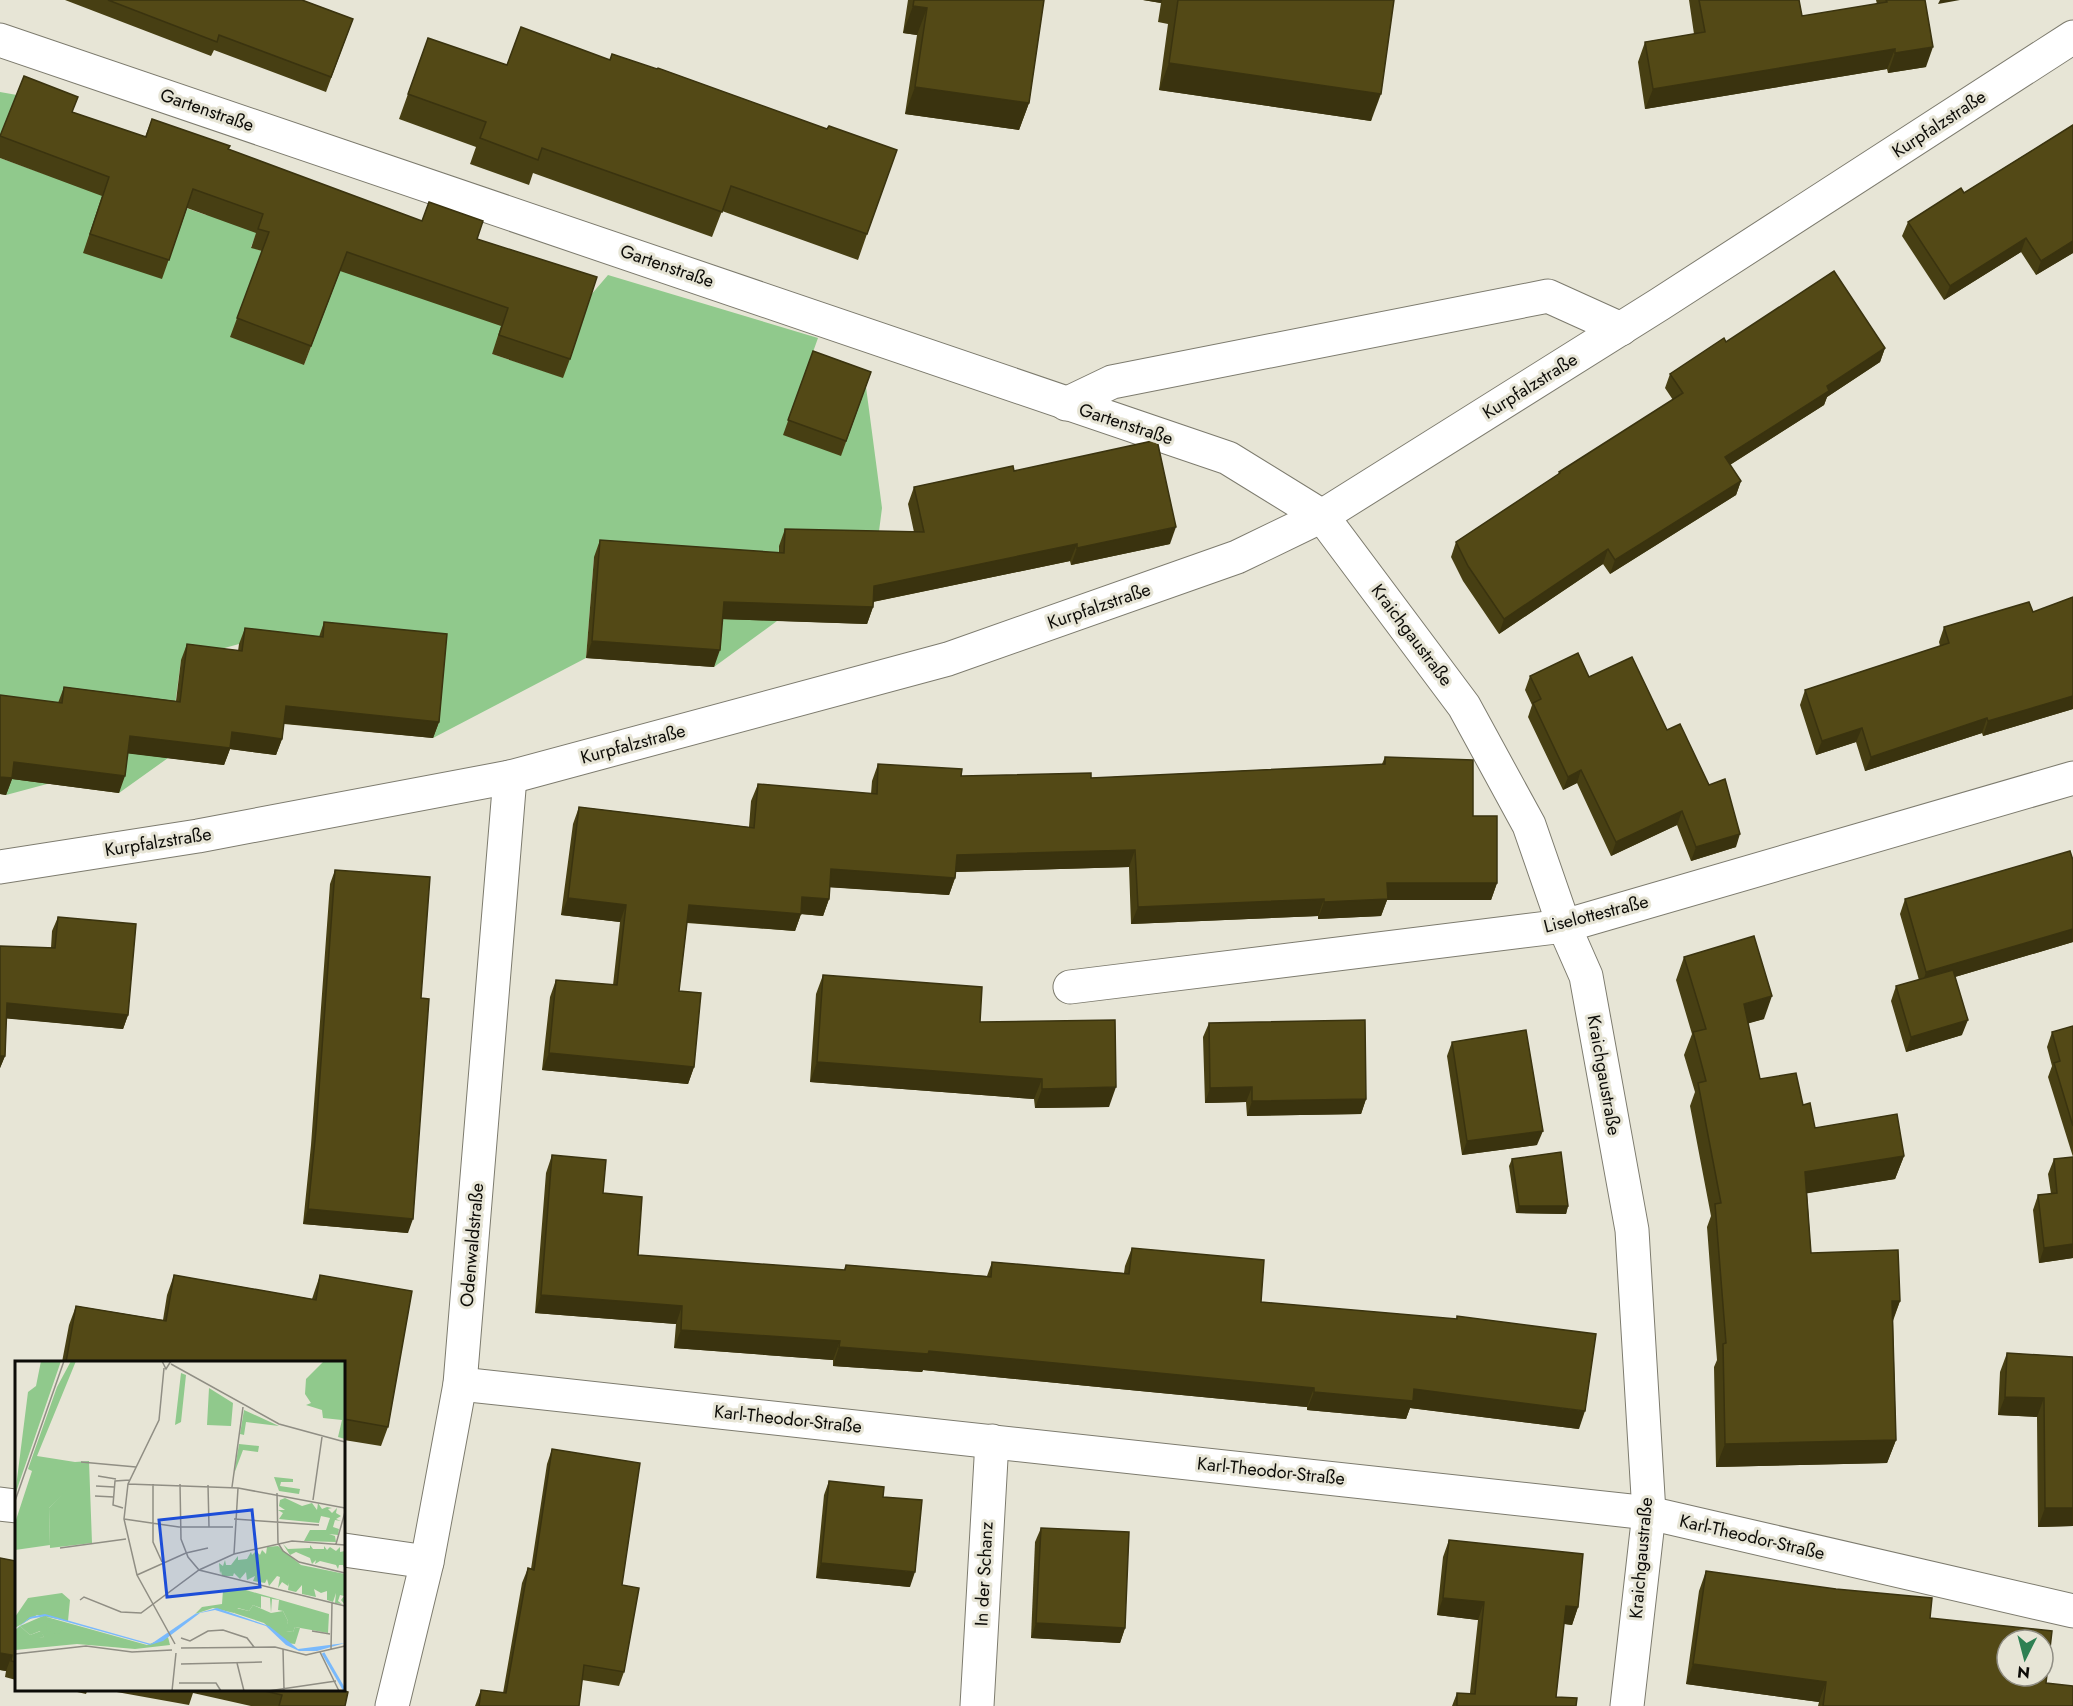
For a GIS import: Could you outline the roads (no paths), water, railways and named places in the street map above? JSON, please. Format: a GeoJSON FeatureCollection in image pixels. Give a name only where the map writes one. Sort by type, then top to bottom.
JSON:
{"type":"FeatureCollection","features":[{"type":"Feature","properties":{"kind":"street","name":"Kurpfalzstraße"},"geometry":{"type":"LineString","coordinates":[[0,867],[198,836],[510,777],[948,659],[1237,557],[1322,516],[1621,328],[2073,37]]}},
{"type":"Feature","properties":{"kind":"street","name":"Gartenstraße"},"geometry":{"type":"LineString","coordinates":[[0,40],[1228,458],[1322,516]]}},
{"type":"Feature","properties":{"kind":"street"},"geometry":{"type":"LineString","coordinates":[[1066,404],[1112,382],[1548,296],[1621,328]]}},
{"type":"Feature","properties":{"kind":"street","name":"Kraichgaustraße"},"geometry":{"type":"LineString","coordinates":[[1322,516],[1464,706],[1529,825],[1564,926],[1586,976],[1632,1230],[1648,1513],[1627,1706]]}},
{"type":"Feature","properties":{"kind":"street","name":"Odenwaldstraße"},"geometry":{"type":"LineString","coordinates":[[392,1706],[427,1562],[460,1384],[510,777]]}},
{"type":"Feature","properties":{"kind":"street","name":"Liselottestraße"},"geometry":{"type":"LineString","coordinates":[[1070,987],[1564,926],[2073,778]]}},
{"type":"Feature","properties":{"kind":"street","name":"Karl-Theodor-Straße"},"geometry":{"type":"LineString","coordinates":[[460,1384],[1648,1513],[2073,1611]]}},
{"type":"Feature","properties":{"kind":"street","name":"In der Schanz"},"geometry":{"type":"LineString","coordinates":[[977,1706],[992,1441]]}},
{"type":"Feature","properties":{"kind":"street"},"geometry":{"type":"LineString","coordinates":[[0,1504],[15,1506]]}},
{"type":"Feature","properties":{"kind":"street"},"geometry":{"type":"LineString","coordinates":[[345,1550],[427,1562]]}}]}
